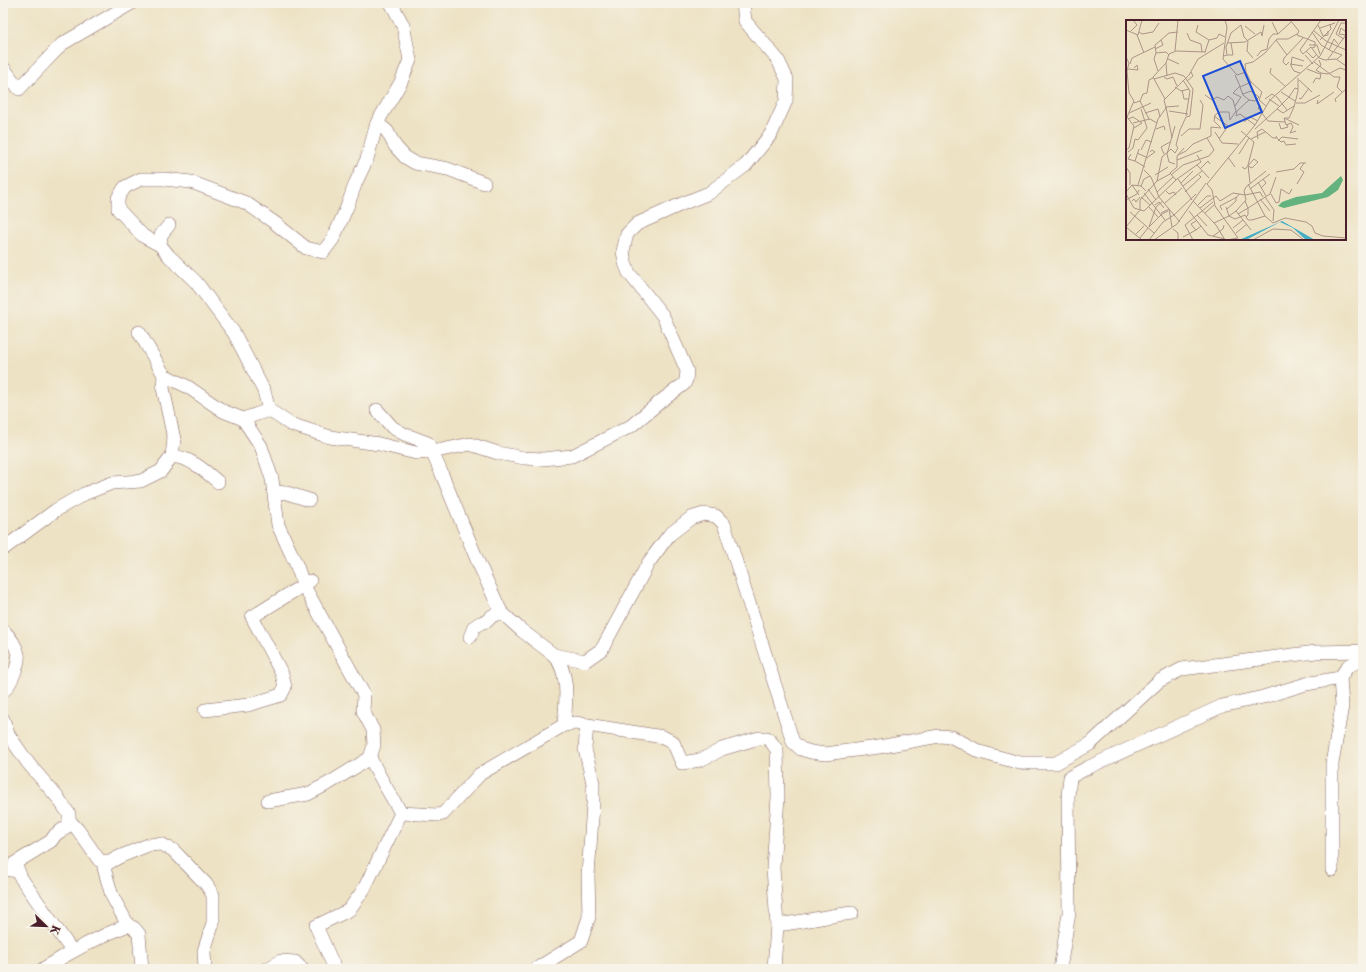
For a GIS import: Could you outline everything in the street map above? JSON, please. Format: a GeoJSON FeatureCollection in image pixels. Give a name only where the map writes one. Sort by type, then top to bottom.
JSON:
{"type":"FeatureCollection","features":[{"type":"Feature","properties":{"kind":"street"},"geometry":{"type":"LineString","coordinates":[[3,67],[19,88],[62,44],[132,3]]}},
{"type":"Feature","properties":{"kind":"street"},"geometry":{"type":"LineString","coordinates":[[391,3],[403,25],[410,60],[401,82],[377,123],[367,159],[356,182],[347,207],[333,239],[323,252],[306,248],[275,223],[246,203],[191,182],[164,179],[141,179],[125,187],[118,198],[118,209],[143,236],[160,246],[196,282],[234,333],[264,391],[269,410],[290,424],[330,437],[379,444],[416,453],[432,452],[470,444],[498,453],[524,458],[572,456],[631,426],[684,384],[686,380],[687,371],[663,316],[629,273],[625,263],[623,251],[627,234],[636,224],[709,194],[746,165],[771,134],[786,101],[787,79],[778,60],[745,21],[743,3]]}},
{"type":"Feature","properties":{"kind":"street"},"geometry":{"type":"LineString","coordinates":[[377,123],[387,131],[395,146],[405,157],[415,163],[448,169],[484,183]]}},
{"type":"Feature","properties":{"kind":"street"},"geometry":{"type":"LineString","coordinates":[[160,246],[161,235],[169,225]]}},
{"type":"Feature","properties":{"kind":"street"},"geometry":{"type":"LineString","coordinates":[[139,332],[164,375],[188,387],[223,411],[243,419],[261,446],[272,479],[278,525],[296,564],[308,583],[364,695],[363,711],[373,730],[374,745],[370,758],[308,794],[268,801]]}},
{"type":"Feature","properties":{"kind":"street"},"geometry":{"type":"LineString","coordinates":[[3,549],[56,510],[84,494],[112,482],[141,481],[161,471],[172,456],[174,439],[163,388],[164,375]]}},
{"type":"Feature","properties":{"kind":"street"},"geometry":{"type":"LineString","coordinates":[[243,419],[269,410]]}},
{"type":"Feature","properties":{"kind":"street"},"geometry":{"type":"LineString","coordinates":[[377,410],[392,427],[404,434],[428,443],[442,472],[478,562],[501,612],[520,630],[560,661],[564,671],[566,708],[564,725]]}},
{"type":"Feature","properties":{"kind":"street"},"geometry":{"type":"LineString","coordinates":[[172,456],[182,457],[192,462],[218,482]]}},
{"type":"Feature","properties":{"kind":"street"},"geometry":{"type":"LineString","coordinates":[[274,492],[287,493],[309,500]]}},
{"type":"Feature","properties":{"kind":"street"},"geometry":{"type":"LineString","coordinates":[[554,655],[585,661],[602,649],[649,562],[669,535],[691,518],[704,514],[716,516],[724,524],[793,742],[801,749],[811,752],[825,754],[946,736],[960,740],[980,752],[1020,763],[1056,763],[1090,744],[1159,681],[1182,669],[1316,652],[1363,651]]}},
{"type":"Feature","properties":{"kind":"street"},"geometry":{"type":"LineString","coordinates":[[205,710],[248,705],[281,695],[285,687],[282,674],[252,616],[308,583]]}},
{"type":"Feature","properties":{"kind":"street"},"geometry":{"type":"LineString","coordinates":[[470,637],[474,627],[501,612]]}},
{"type":"Feature","properties":{"kind":"street"},"geometry":{"type":"LineString","coordinates":[[3,630],[9,636],[19,655],[16,669],[7,688],[3,691]]}},
{"type":"Feature","properties":{"kind":"street"},"geometry":{"type":"LineString","coordinates":[[1332,870],[1332,764],[1342,706],[1340,678],[1348,666],[1363,659]]}},
{"type":"Feature","properties":{"kind":"street"},"geometry":{"type":"LineString","coordinates":[[1060,969],[1069,913],[1068,796],[1070,777],[1222,706],[1263,697],[1306,684],[1340,678]]}},
{"type":"Feature","properties":{"kind":"street"},"geometry":{"type":"LineString","coordinates":[[3,719],[8,734],[28,763],[58,798],[69,814],[69,825],[55,834],[51,841],[15,863],[22,878],[72,951]]}},
{"type":"Feature","properties":{"kind":"street"},"geometry":{"type":"LineString","coordinates":[[401,813],[443,814],[480,774],[564,725],[575,723],[663,737],[673,742],[682,763],[700,760],[722,749],[753,740],[767,738],[777,750],[778,770],[778,796],[773,868],[776,925],[774,969]]}},
{"type":"Feature","properties":{"kind":"street"},"geometry":{"type":"LineString","coordinates":[[536,969],[581,942],[589,917],[588,875],[593,784],[585,749],[587,725]]}},
{"type":"Feature","properties":{"kind":"street"},"geometry":{"type":"LineString","coordinates":[[370,758],[401,813]]}},
{"type":"Feature","properties":{"kind":"street"},"geometry":{"type":"LineString","coordinates":[[336,969],[316,926],[349,910],[364,889],[401,813]]}},
{"type":"Feature","properties":{"kind":"street"},"geometry":{"type":"LineString","coordinates":[[69,820],[99,860],[108,863]]}},
{"type":"Feature","properties":{"kind":"street"},"geometry":{"type":"LineString","coordinates":[[142,969],[139,934],[128,925],[112,896],[104,868],[108,863],[148,845],[161,844],[173,850],[206,884],[213,895],[213,923],[204,951],[205,969]]}},
{"type":"Feature","properties":{"kind":"street"},"geometry":{"type":"LineString","coordinates":[[3,869],[18,871]]}},
{"type":"Feature","properties":{"kind":"street"},"geometry":{"type":"LineString","coordinates":[[776,925],[852,913]]}},
{"type":"Feature","properties":{"kind":"street"},"geometry":{"type":"LineString","coordinates":[[43,969],[72,951],[103,935],[128,925]]}},
{"type":"Feature","properties":{"kind":"street"},"geometry":{"type":"LineString","coordinates":[[266,969],[281,961],[294,962],[302,969]]}}]}
